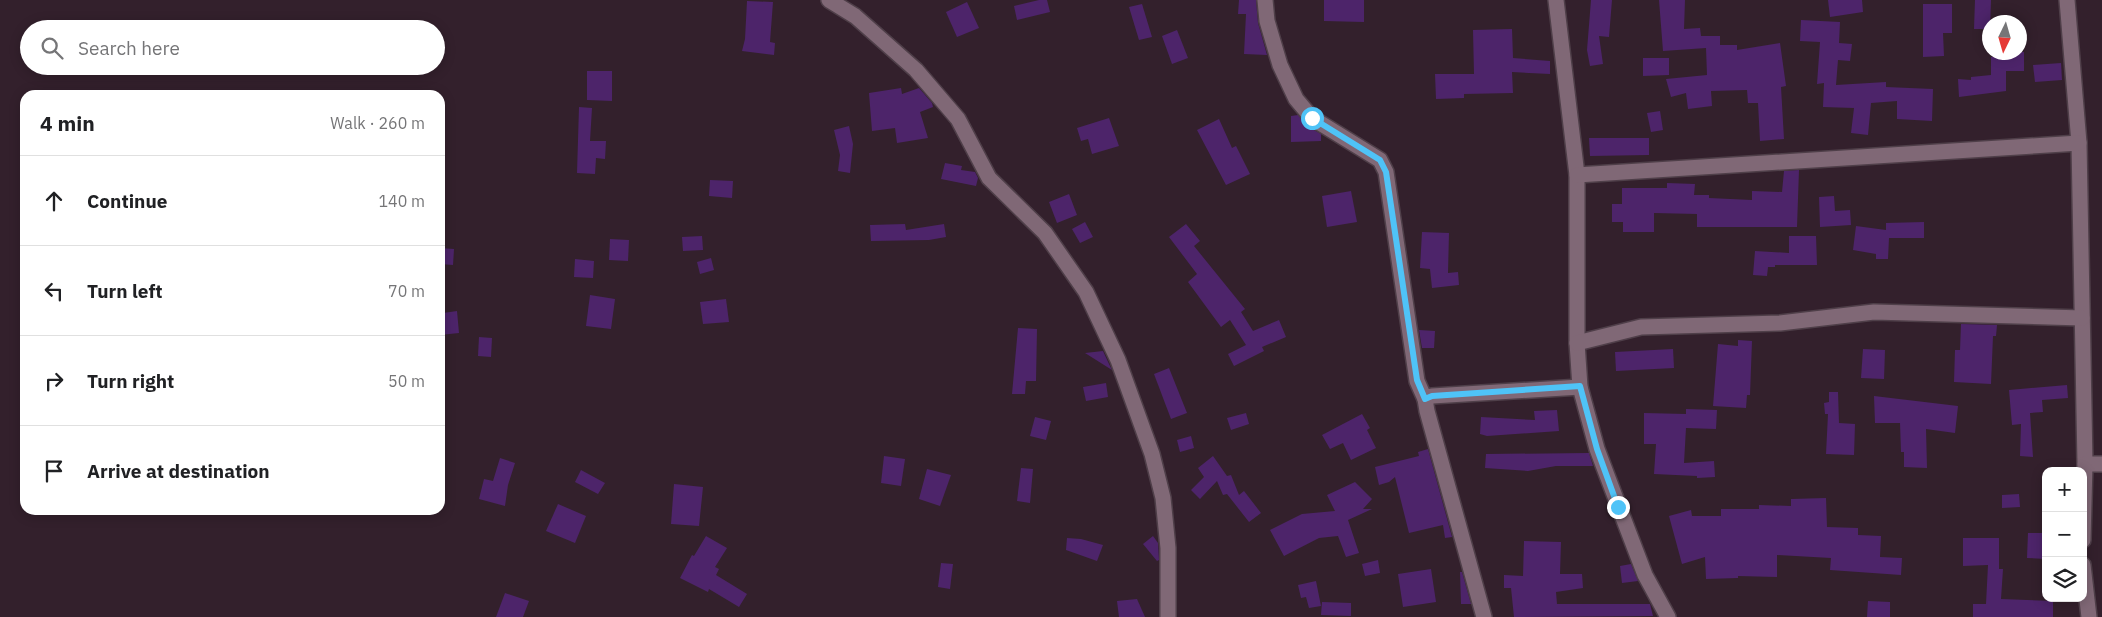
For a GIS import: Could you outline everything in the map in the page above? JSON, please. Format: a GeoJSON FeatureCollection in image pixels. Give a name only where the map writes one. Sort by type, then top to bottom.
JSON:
{"type":"FeatureCollection","features":[{"type":"Feature","properties":{"kind":"street"},"geometry":{"type":"LineString","coordinates":[[829,0],[855,16],[916,70],[958,119],[989,178],[1045,232],[1086,292],[1118,360],[1152,454],[1163,498],[1168,548],[1168,617]]}},
{"type":"Feature","properties":{"kind":"street"},"geometry":{"type":"LineString","coordinates":[[1266,0],[1267,21],[1280,65],[1296,99],[1312,118],[1380,160],[1386,172],[1417,380],[1425,399],[1484,617]]}},
{"type":"Feature","properties":{"kind":"street"},"geometry":{"type":"LineString","coordinates":[[1556,0],[1564,76],[1578,175],[1577,344],[1580,386],[1597,449],[1618,507],[1645,575],[1668,617]]}},
{"type":"Feature","properties":{"kind":"street"},"geometry":{"type":"LineString","coordinates":[[2068,0],[2079,143],[2083,512]]}},
{"type":"Feature","properties":{"kind":"street"},"geometry":{"type":"LineString","coordinates":[[1578,175],[2079,143]]}},
{"type":"Feature","properties":{"kind":"street"},"geometry":{"type":"LineString","coordinates":[[1577,344],[1641,327],[1780,323],[1874,312],[2082,318]]}},
{"type":"Feature","properties":{"kind":"street"},"geometry":{"type":"LineString","coordinates":[[1425,399],[1432,396],[1580,386]]}},
{"type":"Feature","properties":{"kind":"street"},"geometry":{"type":"LineString","coordinates":[[2084,464],[2102,464]]}},
{"type":"Feature","properties":{"kind":"street"},"geometry":{"type":"LineString","coordinates":[[2087,600],[2089,617]]}},
{"type":"Feature","properties":{"kind":"building"},"geometry":{"type":"Polygon","coordinates":[[[1047,0],[1050,12],[1017,20],[1014,6],[1047,0]]]}},
{"type":"Feature","properties":{"kind":"building"},"geometry":{"type":"Polygon","coordinates":[[[1239,0],[1256,0],[1258,23],[1267,55],[1244,54],[1246,14],[1238,14],[1239,0]]]}},
{"type":"Feature","properties":{"kind":"building"},"geometry":{"type":"Polygon","coordinates":[[[1324,0],[1364,0],[1364,22],[1324,21],[1324,0]]]}},
{"type":"Feature","properties":{"kind":"building"},"geometry":{"type":"Polygon","coordinates":[[[1591,0],[1612,0],[1609,37],[1599,36],[1603,64],[1590,66],[1587,50],[1591,0]]]}},
{"type":"Feature","properties":{"kind":"building"},"geometry":{"type":"Polygon","coordinates":[[[1659,0],[1685,0],[1684,29],[1700,28],[1701,36],[1720,36],[1720,45],[1737,45],[1737,50],[1780,43],[1786,86],[1781,87],[1784,139],[1760,141],[1758,103],[1748,103],[1747,90],[1711,91],[1712,106],[1688,109],[1686,93],[1671,97],[1666,79],[1707,75],[1706,48],[1663,51],[1659,0]]]}},
{"type":"Feature","properties":{"kind":"building"},"geometry":{"type":"Polygon","coordinates":[[[1828,0],[1862,0],[1863,12],[1830,17],[1828,0]]]}},
{"type":"Feature","properties":{"kind":"building"},"geometry":{"type":"Polygon","coordinates":[[[1975,0],[1991,0],[1990,15],[1982,15],[1982,29],[1974,29],[1975,0]]]}},
{"type":"Feature","properties":{"kind":"building"},"geometry":{"type":"Polygon","coordinates":[[[747,1],[773,2],[770,42],[775,43],[774,55],[742,51],[745,39],[747,1]]]}},
{"type":"Feature","properties":{"kind":"building"},"geometry":{"type":"Polygon","coordinates":[[[967,2],[979,28],[957,37],[946,12],[967,2]]]}},
{"type":"Feature","properties":{"kind":"building"},"geometry":{"type":"Polygon","coordinates":[[[1142,4],[1152,37],[1139,40],[1129,7],[1142,4]]]}},
{"type":"Feature","properties":{"kind":"building"},"geometry":{"type":"Polygon","coordinates":[[[1923,4],[1952,4],[1952,33],[1943,33],[1944,56],[1923,57],[1923,4]]]}},
{"type":"Feature","properties":{"kind":"building"},"geometry":{"type":"Polygon","coordinates":[[[1801,20],[1840,22],[1839,43],[1852,44],[1850,61],[1838,60],[1836,85],[1886,82],[1886,87],[1933,89],[1932,121],[1897,119],[1897,101],[1871,103],[1868,135],[1851,133],[1854,108],[1823,107],[1824,83],[1817,84],[1820,42],[1800,41],[1801,20]]]}},
{"type":"Feature","properties":{"kind":"building"},"geometry":{"type":"Polygon","coordinates":[[[1512,29],[1513,58],[1550,61],[1550,74],[1512,72],[1513,93],[1464,94],[1464,98],[1436,99],[1435,74],[1474,74],[1473,30],[1512,29]]]}},
{"type":"Feature","properties":{"kind":"building"},"geometry":{"type":"Polygon","coordinates":[[[1177,30],[1188,58],[1172,64],[1162,36],[1177,30]]]}},
{"type":"Feature","properties":{"kind":"building"},"geometry":{"type":"Polygon","coordinates":[[[1643,58],[1669,58],[1669,75],[1643,76],[1643,58]]]}},
{"type":"Feature","properties":{"kind":"building"},"geometry":{"type":"Polygon","coordinates":[[[1991,60],[2024,60],[2024,71],[2006,71],[2006,91],[1959,97],[1958,79],[1971,80],[1971,77],[1991,75],[1991,60]]]}},
{"type":"Feature","properties":{"kind":"building"},"geometry":{"type":"Polygon","coordinates":[[[2061,63],[2062,80],[2035,82],[2033,65],[2061,63]]]}},
{"type":"Feature","properties":{"kind":"building"},"geometry":{"type":"Polygon","coordinates":[[[587,71],[612,71],[612,101],[587,100],[587,71]]]}},
{"type":"Feature","properties":{"kind":"building"},"geometry":{"type":"Polygon","coordinates":[[[901,88],[902,94],[919,88],[932,103],[933,107],[920,112],[928,138],[897,143],[895,128],[872,131],[869,93],[901,88]]]}},
{"type":"Feature","properties":{"kind":"building"},"geometry":{"type":"Polygon","coordinates":[[[579,107],[592,108],[590,141],[606,141],[605,159],[596,158],[595,174],[577,173],[579,107]]]}},
{"type":"Feature","properties":{"kind":"building"},"geometry":{"type":"Polygon","coordinates":[[[1660,111],[1663,130],[1651,132],[1647,113],[1660,111]]]}},
{"type":"Feature","properties":{"kind":"building"},"geometry":{"type":"Polygon","coordinates":[[[1298,115],[1307,126],[1321,134],[1321,141],[1291,142],[1291,116],[1298,115]]]}},
{"type":"Feature","properties":{"kind":"building"},"geometry":{"type":"Polygon","coordinates":[[[1109,118],[1119,146],[1092,154],[1088,139],[1081,141],[1077,128],[1109,118]]]}},
{"type":"Feature","properties":{"kind":"building"},"geometry":{"type":"Polygon","coordinates":[[[1219,119],[1232,148],[1236,146],[1250,174],[1226,185],[1197,130],[1219,119]]]}},
{"type":"Feature","properties":{"kind":"building"},"geometry":{"type":"Polygon","coordinates":[[[849,126],[853,144],[850,173],[838,171],[840,155],[834,130],[849,126]]]}},
{"type":"Feature","properties":{"kind":"building"},"geometry":{"type":"Polygon","coordinates":[[[1589,138],[1649,138],[1649,155],[1590,156],[1589,138]]]}},
{"type":"Feature","properties":{"kind":"building"},"geometry":{"type":"Polygon","coordinates":[[[945,163],[962,166],[961,170],[975,172],[978,178],[976,186],[941,179],[945,163]]]}},
{"type":"Feature","properties":{"kind":"building"},"geometry":{"type":"Polygon","coordinates":[[[1799,170],[1797,227],[1697,227],[1697,214],[1654,213],[1654,232],[1623,232],[1623,222],[1612,222],[1612,204],[1622,204],[1622,188],[1667,188],[1667,183],[1695,184],[1694,195],[1709,195],[1709,198],[1752,200],[1752,191],[1782,192],[1784,171],[1799,170]]]}},
{"type":"Feature","properties":{"kind":"building"},"geometry":{"type":"Polygon","coordinates":[[[710,180],[733,181],[732,198],[709,196],[710,180]]]}},
{"type":"Feature","properties":{"kind":"building"},"geometry":{"type":"Polygon","coordinates":[[[1351,191],[1357,222],[1327,227],[1322,196],[1351,191]]]}},
{"type":"Feature","properties":{"kind":"building"},"geometry":{"type":"Polygon","coordinates":[[[1069,194],[1077,215],[1057,223],[1049,202],[1069,194]]]}},
{"type":"Feature","properties":{"kind":"building"},"geometry":{"type":"Polygon","coordinates":[[[1834,196],[1835,211],[1850,210],[1851,225],[1820,227],[1819,197],[1834,196]]]}},
{"type":"Feature","properties":{"kind":"building"},"geometry":{"type":"Polygon","coordinates":[[[1085,222],[1093,237],[1080,243],[1072,229],[1085,222]]]}},
{"type":"Feature","properties":{"kind":"building"},"geometry":{"type":"Polygon","coordinates":[[[1924,222],[1924,238],[1889,238],[1888,259],[1876,259],[1876,254],[1853,250],[1856,226],[1886,230],[1886,223],[1924,222]]]}},
{"type":"Feature","properties":{"kind":"building"},"geometry":{"type":"Polygon","coordinates":[[[905,224],[906,230],[944,224],[946,237],[929,240],[871,241],[870,225],[905,224]]]}},
{"type":"Feature","properties":{"kind":"building"},"geometry":{"type":"Polygon","coordinates":[[[1186,224],[1200,241],[1194,246],[1245,309],[1241,312],[1253,331],[1279,320],[1286,337],[1262,347],[1264,351],[1234,366],[1228,354],[1246,345],[1230,320],[1221,327],[1188,282],[1197,274],[1169,237],[1186,224]]]}},
{"type":"Feature","properties":{"kind":"building"},"geometry":{"type":"Polygon","coordinates":[[[1422,232],[1449,233],[1448,273],[1458,272],[1459,285],[1432,288],[1430,269],[1420,268],[1422,232]]]}},
{"type":"Feature","properties":{"kind":"building"},"geometry":{"type":"Polygon","coordinates":[[[702,236],[703,250],[683,251],[682,237],[702,236]]]}},
{"type":"Feature","properties":{"kind":"building"},"geometry":{"type":"Polygon","coordinates":[[[1789,236],[1816,236],[1817,265],[1775,265],[1775,267],[1768,267],[1767,276],[1753,275],[1755,251],[1789,253],[1789,236]]]}},
{"type":"Feature","properties":{"kind":"building"},"geometry":{"type":"Polygon","coordinates":[[[610,239],[629,240],[628,261],[609,260],[610,239]]]}},
{"type":"Feature","properties":{"kind":"building"},"geometry":{"type":"Polygon","coordinates":[[[445,248],[454,249],[453,265],[445,264],[445,248]]]}},
{"type":"Feature","properties":{"kind":"building"},"geometry":{"type":"Polygon","coordinates":[[[711,258],[714,270],[700,274],[697,262],[711,258]]]}},
{"type":"Feature","properties":{"kind":"building"},"geometry":{"type":"Polygon","coordinates":[[[575,259],[594,261],[593,278],[574,277],[575,259]]]}},
{"type":"Feature","properties":{"kind":"building"},"geometry":{"type":"Polygon","coordinates":[[[590,295],[615,299],[611,329],[586,326],[590,295]]]}},
{"type":"Feature","properties":{"kind":"building"},"geometry":{"type":"Polygon","coordinates":[[[726,299],[729,322],[703,324],[700,302],[726,299]]]}},
{"type":"Feature","properties":{"kind":"building"},"geometry":{"type":"Polygon","coordinates":[[[457,311],[459,333],[445,334],[445,313],[457,311]]]}},
{"type":"Feature","properties":{"kind":"building"},"geometry":{"type":"Polygon","coordinates":[[[1961,324],[1997,325],[1996,336],[1993,336],[1991,384],[1954,382],[1955,350],[1960,350],[1961,324]]]}},
{"type":"Feature","properties":{"kind":"building"},"geometry":{"type":"Polygon","coordinates":[[[1018,328],[1037,329],[1036,381],[1026,381],[1025,394],[1012,394],[1018,328]]]}},
{"type":"Feature","properties":{"kind":"building"},"geometry":{"type":"Polygon","coordinates":[[[1419,330],[1435,331],[1434,348],[1422,348],[1419,330]]]}},
{"type":"Feature","properties":{"kind":"building"},"geometry":{"type":"Polygon","coordinates":[[[479,337],[492,338],[491,357],[478,356],[479,337]]]}},
{"type":"Feature","properties":{"kind":"building"},"geometry":{"type":"Polygon","coordinates":[[[1738,340],[1752,341],[1750,395],[1747,395],[1746,408],[1713,406],[1718,344],[1738,346],[1738,340]]]}},
{"type":"Feature","properties":{"kind":"building"},"geometry":{"type":"Polygon","coordinates":[[[1673,349],[1674,368],[1616,371],[1615,352],[1673,349]]]}},
{"type":"Feature","properties":{"kind":"building"},"geometry":{"type":"Polygon","coordinates":[[[1863,349],[1885,350],[1884,379],[1861,378],[1863,349]]]}},
{"type":"Feature","properties":{"kind":"building"},"geometry":{"type":"Polygon","coordinates":[[[1103,351],[1109,364],[1112,370],[1085,353],[1103,351]]]}},
{"type":"Feature","properties":{"kind":"building"},"geometry":{"type":"Polygon","coordinates":[[[1169,368],[1187,413],[1171,419],[1154,374],[1169,368]]]}},
{"type":"Feature","properties":{"kind":"building"},"geometry":{"type":"Polygon","coordinates":[[[1106,383],[1108,397],[1086,401],[1083,387],[1106,383]]]}},
{"type":"Feature","properties":{"kind":"building"},"geometry":{"type":"Polygon","coordinates":[[[2067,385],[2068,398],[2042,400],[2043,412],[2030,413],[2033,457],[2020,456],[2021,424],[2012,425],[2009,390],[2067,385]]]}},
{"type":"Feature","properties":{"kind":"building"},"geometry":{"type":"Polygon","coordinates":[[[1829,392],[1838,392],[1839,423],[1855,424],[1854,455],[1826,454],[1828,414],[1825,414],[1824,403],[1829,402],[1829,392]]]}},
{"type":"Feature","properties":{"kind":"building"},"geometry":{"type":"Polygon","coordinates":[[[1874,396],[1958,406],[1955,433],[1926,429],[1927,468],[1904,467],[1904,452],[1901,452],[1900,423],[1875,423],[1874,396]]]}},
{"type":"Feature","properties":{"kind":"building"},"geometry":{"type":"Polygon","coordinates":[[[1686,409],[1717,410],[1716,429],[1686,428],[1684,463],[1714,461],[1715,477],[1697,478],[1697,476],[1654,474],[1656,444],[1644,444],[1644,413],[1686,414],[1686,409]]]}},
{"type":"Feature","properties":{"kind":"building"},"geometry":{"type":"Polygon","coordinates":[[[1557,410],[1559,431],[1487,436],[1480,434],[1481,417],[1535,420],[1534,411],[1557,410]]]}},
{"type":"Feature","properties":{"kind":"building"},"geometry":{"type":"Polygon","coordinates":[[[1246,413],[1249,424],[1231,430],[1227,418],[1246,413]]]}},
{"type":"Feature","properties":{"kind":"building"},"geometry":{"type":"Polygon","coordinates":[[[1362,414],[1370,428],[1367,430],[1376,448],[1351,460],[1343,443],[1330,449],[1322,435],[1362,414]]]}},
{"type":"Feature","properties":{"kind":"building"},"geometry":{"type":"Polygon","coordinates":[[[1035,417],[1051,421],[1046,440],[1030,436],[1035,417]]]}},
{"type":"Feature","properties":{"kind":"building"},"geometry":{"type":"Polygon","coordinates":[[[1191,436],[1194,448],[1180,452],[1177,440],[1191,436]]]}},
{"type":"Feature","properties":{"kind":"building"},"geometry":{"type":"Polygon","coordinates":[[[1428,449],[1452,537],[1445,538],[1443,525],[1409,533],[1395,477],[1389,482],[1379,485],[1375,467],[1419,456],[1418,452],[1428,449]]]}},
{"type":"Feature","properties":{"kind":"building"},"geometry":{"type":"Polygon","coordinates":[[[1589,453],[1593,466],[1556,466],[1528,471],[1485,468],[1486,454],[1589,453]]]}},
{"type":"Feature","properties":{"kind":"building"},"geometry":{"type":"Polygon","coordinates":[[[884,456],[905,459],[901,486],[881,483],[884,456]]]}},
{"type":"Feature","properties":{"kind":"building"},"geometry":{"type":"Polygon","coordinates":[[[1213,456],[1227,476],[1231,475],[1239,495],[1244,491],[1261,513],[1249,522],[1227,494],[1223,495],[1217,481],[1200,499],[1191,490],[1204,477],[1198,468],[1213,456]]]}},
{"type":"Feature","properties":{"kind":"building"},"geometry":{"type":"Polygon","coordinates":[[[500,458],[515,463],[508,485],[505,506],[479,499],[484,479],[493,481],[500,458]]]}},
{"type":"Feature","properties":{"kind":"building"},"geometry":{"type":"Polygon","coordinates":[[[1021,468],[1033,469],[1030,503],[1017,501],[1021,468]]]}},
{"type":"Feature","properties":{"kind":"building"},"geometry":{"type":"Polygon","coordinates":[[[927,469],[951,475],[940,506],[919,499],[927,469]]]}},
{"type":"Feature","properties":{"kind":"building"},"geometry":{"type":"Polygon","coordinates":[[[581,470],[605,483],[598,494],[575,482],[581,470]]]}},
{"type":"Feature","properties":{"kind":"building"},"geometry":{"type":"Polygon","coordinates":[[[1355,482],[1372,499],[1363,509],[1372,509],[1348,520],[1359,553],[1346,557],[1338,536],[1319,538],[1284,556],[1270,530],[1302,514],[1335,511],[1327,495],[1355,482]]]}},
{"type":"Feature","properties":{"kind":"building"},"geometry":{"type":"Polygon","coordinates":[[[674,484],[703,487],[699,526],[671,524],[674,484]]]}},
{"type":"Feature","properties":{"kind":"building"},"geometry":{"type":"Polygon","coordinates":[[[2019,494],[2020,507],[2002,508],[2002,495],[2019,494]]]}},
{"type":"Feature","properties":{"kind":"building"},"geometry":{"type":"Polygon","coordinates":[[[1826,498],[1827,527],[1858,528],[1858,535],[1881,536],[1880,557],[1902,558],[1901,575],[1830,570],[1831,558],[1777,555],[1777,577],[1738,576],[1738,578],[1706,579],[1705,557],[1682,564],[1669,516],[1691,510],[1692,516],[1721,516],[1721,509],[1759,509],[1759,505],[1791,506],[1791,499],[1826,498]]]}},
{"type":"Feature","properties":{"kind":"building"},"geometry":{"type":"Polygon","coordinates":[[[558,504],[586,516],[575,543],[546,531],[558,504]]]}},
{"type":"Feature","properties":{"kind":"building"},"geometry":{"type":"Polygon","coordinates":[[[2028,533],[2042,533],[2042,559],[2027,558],[2028,533]]]}},
{"type":"Feature","properties":{"kind":"building"},"geometry":{"type":"Polygon","coordinates":[[[706,536],[727,548],[715,567],[719,569],[716,575],[747,594],[739,607],[709,589],[708,592],[680,578],[692,555],[694,556],[706,536]]]}},
{"type":"Feature","properties":{"kind":"building"},"geometry":{"type":"Polygon","coordinates":[[[1153,536],[1158,543],[1159,560],[1157,561],[1143,544],[1153,536]]]}},
{"type":"Feature","properties":{"kind":"building"},"geometry":{"type":"Polygon","coordinates":[[[1067,538],[1081,539],[1103,545],[1097,561],[1066,550],[1067,538]]]}},
{"type":"Feature","properties":{"kind":"building"},"geometry":{"type":"Polygon","coordinates":[[[1963,538],[1999,538],[1999,569],[2003,569],[2001,599],[2053,602],[2053,617],[1973,617],[1973,604],[1986,604],[1988,565],[1963,566],[1963,538]]]}},
{"type":"Feature","properties":{"kind":"building"},"geometry":{"type":"Polygon","coordinates":[[[1524,541],[1561,542],[1560,574],[1582,574],[1583,588],[1556,592],[1557,604],[1650,604],[1653,616],[1514,617],[1511,588],[1504,588],[1504,575],[1523,576],[1524,541]]]}},
{"type":"Feature","properties":{"kind":"building"},"geometry":{"type":"Polygon","coordinates":[[[1378,560],[1380,573],[1365,576],[1362,564],[1378,560]]]}},
{"type":"Feature","properties":{"kind":"building"},"geometry":{"type":"Polygon","coordinates":[[[941,563],[953,564],[950,589],[938,587],[941,563]]]}},
{"type":"Feature","properties":{"kind":"building"},"geometry":{"type":"Polygon","coordinates":[[[1631,564],[1638,581],[1622,583],[1620,566],[1631,564]]]}},
{"type":"Feature","properties":{"kind":"building"},"geometry":{"type":"Polygon","coordinates":[[[1431,569],[1436,602],[1403,607],[1398,574],[1431,569]]]}},
{"type":"Feature","properties":{"kind":"building"},"geometry":{"type":"Polygon","coordinates":[[[1460,572],[1462,572],[1471,604],[1461,604],[1460,572]]]}},
{"type":"Feature","properties":{"kind":"building"},"geometry":{"type":"Polygon","coordinates":[[[1316,581],[1321,606],[1309,608],[1306,597],[1301,598],[1298,585],[1316,581]]]}},
{"type":"Feature","properties":{"kind":"building"},"geometry":{"type":"Polygon","coordinates":[[[505,593],[529,601],[523,617],[496,617],[505,593]]]}},
{"type":"Feature","properties":{"kind":"building"},"geometry":{"type":"Polygon","coordinates":[[[1137,599],[1145,617],[1119,617],[1117,601],[1137,599]]]}},
{"type":"Feature","properties":{"kind":"building"},"geometry":{"type":"Polygon","coordinates":[[[1868,601],[1890,602],[1890,617],[1867,617],[1868,601]]]}},
{"type":"Feature","properties":{"kind":"building"},"geometry":{"type":"Polygon","coordinates":[[[1322,602],[1351,603],[1351,616],[1321,615],[1322,602]]]}},
{"type":"Feature","properties":{"kind":"route"},"geometry":{"type":"LineString","coordinates":[[1312,118],[1380,160],[1386,172],[1417,380],[1425,399],[1432,396],[1580,386],[1597,449],[1618,507]]}}]}
